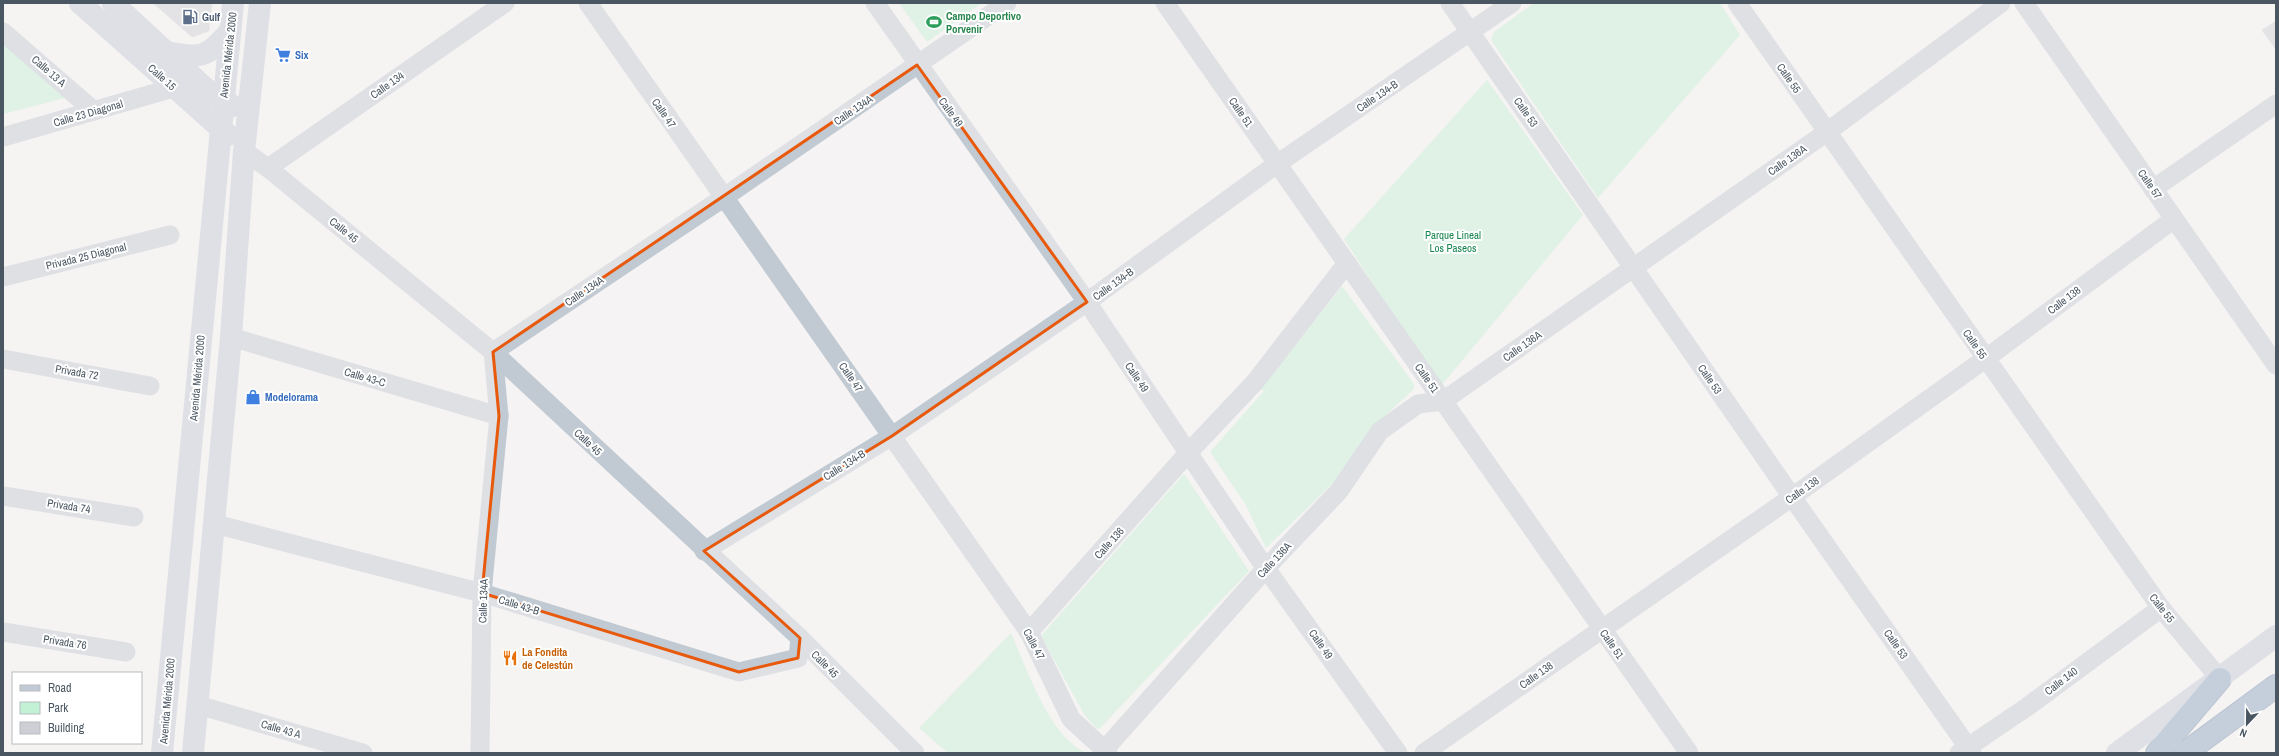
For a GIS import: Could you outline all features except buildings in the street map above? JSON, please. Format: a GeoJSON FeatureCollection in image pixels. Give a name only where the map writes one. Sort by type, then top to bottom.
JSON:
{"type":"FeatureCollection","features":[{"type":"Feature","properties":{"kind":"highway"},"geometry":{"type":"LineString","coordinates":[[2157,753],[2220,679]]}},
{"type":"Feature","properties":{"kind":"highway"},"geometry":{"type":"LineString","coordinates":[[2185,753],[2276,686]]}},
{"type":"Feature","properties":{"kind":"main road","name":"Calle 15"},"geometry":{"type":"LineString","coordinates":[[80,3],[173,88],[220,127],[244,151]]}},
{"type":"Feature","properties":{"kind":"main road","name":"Calle 15"},"geometry":{"type":"LineString","coordinates":[[113,3],[205,88],[248,114]]}},
{"type":"Feature","properties":{"kind":"main road","name":"Avenida Mérida 2000"},"geometry":{"type":"LineString","coordinates":[[162,753],[220,127],[233,3]]}},
{"type":"Feature","properties":{"kind":"main road"},"geometry":{"type":"LineString","coordinates":[[193,753],[231,337],[244,151],[260,3]]}},
{"type":"Feature","properties":{"kind":"main road"},"geometry":{"type":"LineString","coordinates":[[166,52],[197,56],[210,52],[230,31]]}},
{"type":"Feature","properties":{"kind":"main road"},"geometry":{"type":"LineString","coordinates":[[2117,753],[2220,679],[2276,636]]}},
{"type":"Feature","properties":{"kind":"street","name":"Calle 134"},"geometry":{"type":"LineString","coordinates":[[268,168],[505,3]]}},
{"type":"Feature","properties":{"kind":"street","name":"Calle 47"},"geometry":{"type":"LineString","coordinates":[[588,3],[723,198],[1029,632],[1071,719],[1106,751]]}},
{"type":"Feature","properties":{"kind":"street","name":"Calle 49"},"geometry":{"type":"LineString","coordinates":[[875,3],[1087,302],[1260,560],[1267,567],[1398,753]]}},
{"type":"Feature","properties":{"kind":"street","name":"Calle 134A"},"geometry":{"type":"LineString","coordinates":[[480,753],[482,593],[499,416],[493,352],[723,198],[1008,3]]}},
{"type":"Feature","properties":{"kind":"street","name":"Calle 51"},"geometry":{"type":"LineString","coordinates":[[1165,3],[1689,753]]}},
{"type":"Feature","properties":{"kind":"street","name":"Calle 53"},"geometry":{"type":"LineString","coordinates":[[1450,3],[1966,751]]}},
{"type":"Feature","properties":{"kind":"street","name":"Calle 134-B"},"geometry":{"type":"LineString","coordinates":[[704,551],[892,436],[1087,302],[1277,164],[1512,3]]}},
{"type":"Feature","properties":{"kind":"street","name":"Calle 136A"},"geometry":{"type":"LineString","coordinates":[[1106,751],[1267,567],[1339,490],[1380,431],[1418,404],[1443,401],[1827,132],[2001,3]]}},
{"type":"Feature","properties":{"kind":"street","name":"Calle 57"},"geometry":{"type":"LineString","coordinates":[[2024,3],[2276,365]]}},
{"type":"Feature","properties":{"kind":"street","name":"Calle 55"},"geometry":{"type":"LineString","coordinates":[[1745,7],[1827,132],[2161,608],[2220,679]]}},
{"type":"Feature","properties":{"kind":"street","name":"Calle 13 A"},"geometry":{"type":"LineString","coordinates":[[3,32],[94,111]]}},
{"type":"Feature","properties":{"kind":"street","name":"Calle 23 Diagonal"},"geometry":{"type":"LineString","coordinates":[[3,137],[173,88]]}},
{"type":"Feature","properties":{"kind":"street"},"geometry":{"type":"LineString","coordinates":[[2153,189],[2276,104]]}},
{"type":"Feature","properties":{"kind":"street","name":"Calle 45"},"geometry":{"type":"LineString","coordinates":[[244,151],[268,168],[493,352],[704,551],[800,638],[915,753]]}},
{"type":"Feature","properties":{"kind":"street","name":"Calle 138"},"geometry":{"type":"LineString","coordinates":[[1424,753],[1792,497],[1985,359],[2174,219]]}},
{"type":"Feature","properties":{"kind":"street","name":"Privada 25 Diagonal"},"geometry":{"type":"LineString","coordinates":[[3,277],[170,235]]}},
{"type":"Feature","properties":{"kind":"street","name":"Calle 136"},"geometry":{"type":"LineString","coordinates":[[1029,632],[1188,453],[1255,382],[1347,263]]}},
{"type":"Feature","properties":{"kind":"street","name":"Calle 43-C"},"geometry":{"type":"LineString","coordinates":[[231,337],[499,416]]}},
{"type":"Feature","properties":{"kind":"street","name":"Privada 72"},"geometry":{"type":"LineString","coordinates":[[3,359],[150,386]]}},
{"type":"Feature","properties":{"kind":"street","name":"Privada 74"},"geometry":{"type":"LineString","coordinates":[[3,496],[134,517]]}},
{"type":"Feature","properties":{"kind":"street","name":"Calle 43-B"},"geometry":{"type":"LineString","coordinates":[[214,524],[482,593],[739,672],[798,658],[800,638]]}},
{"type":"Feature","properties":{"kind":"street","name":"Calle 140"},"geometry":{"type":"LineString","coordinates":[[1966,751],[2161,608]]}},
{"type":"Feature","properties":{"kind":"street","name":"Privada 76"},"geometry":{"type":"LineString","coordinates":[[3,632],[126,652]]}},
{"type":"Feature","properties":{"kind":"street","name":"Calle 43 A"},"geometry":{"type":"LineString","coordinates":[[198,705],[363,753]]}},
{"type":"Feature","properties":{"kind":"highlighted area"},"geometry":{"type":"Polygon","coordinates":[[[917,65],[1087,302],[892,436],[704,551],[800,638],[798,658],[739,672],[482,593],[499,416],[493,352],[917,65]]]}},
{"type":"Feature","properties":{"kind":"green space","name":"Campo Deportivo Porvenir"},"geometry":{"type":"Polygon","coordinates":[[[899,3],[982,3],[927,42],[899,3]]]}},
{"type":"Feature","properties":{"kind":"green space"},"geometry":{"type":"Polygon","coordinates":[[[1534,3],[1720,3],[1740,35],[1598,198],[1491,40],[1494,32],[1534,3]]]}},
{"type":"Feature","properties":{"kind":"green space"},"geometry":{"type":"Polygon","coordinates":[[[3,43],[65,98],[3,114],[3,43]]]}},
{"type":"Feature","properties":{"kind":"green space","name":"Parque Lineal Los Paseos"},"geometry":{"type":"Polygon","coordinates":[[[1487,80],[1583,215],[1441,386],[1438,384],[1344,239],[1487,80]]]}},
{"type":"Feature","properties":{"kind":"green space"},"geometry":{"type":"Polygon","coordinates":[[[1342,286],[1414,384],[1414,389],[1373,427],[1335,481],[1266,548],[1246,505],[1210,452],[1264,391],[1261,389],[1342,286]]]}},
{"type":"Feature","properties":{"kind":"green space"},"geometry":{"type":"Polygon","coordinates":[[[1183,475],[1185,475],[1249,571],[1099,729],[1097,729],[1084,714],[1041,636],[1183,475]]]}},
{"type":"Feature","properties":{"kind":"green space"},"geometry":{"type":"Polygon","coordinates":[[[1011,633],[1032,682],[1050,717],[1061,732],[1073,744],[1086,753],[948,753],[919,728],[1011,633]]]}},
{"type":"Feature","properties":{"kind":"place","name":"Gulf"},"geometry":{"type":"Point","coordinates":[190,17]}},
{"type":"Feature","properties":{"kind":"place","name":"Campo Deportivo Porvenir"},"geometry":{"type":"Point","coordinates":[934,22]}},
{"type":"Feature","properties":{"kind":"place","name":"Six"},"geometry":{"type":"Point","coordinates":[283,55]}},
{"type":"Feature","properties":{"kind":"place","name":"Modelorama"},"geometry":{"type":"Point","coordinates":[253,397]}},
{"type":"Feature","properties":{"kind":"place","name":"La Fondita de Celestún"},"geometry":{"type":"Point","coordinates":[510,658]}}]}
